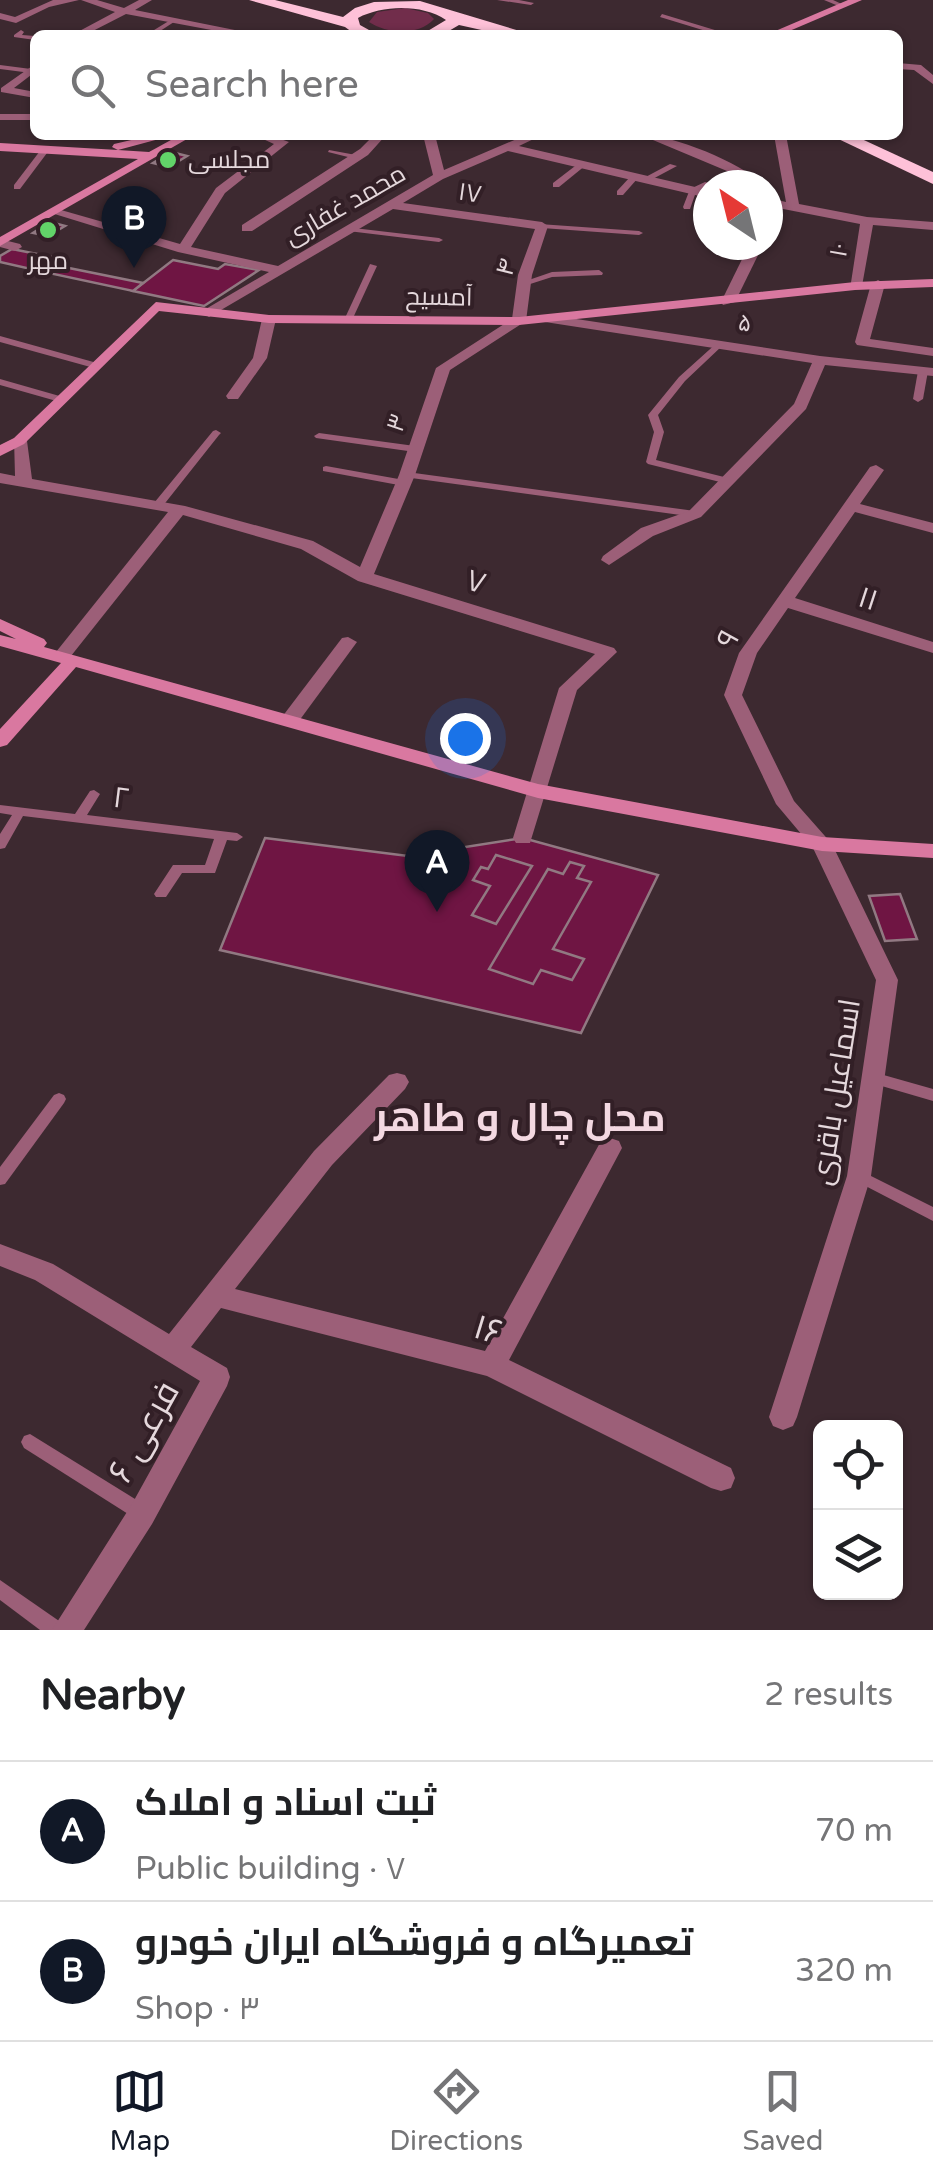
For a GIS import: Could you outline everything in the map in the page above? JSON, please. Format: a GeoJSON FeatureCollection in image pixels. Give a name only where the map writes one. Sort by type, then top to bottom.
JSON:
{"type":"FeatureCollection","features":[{"type":"Feature","properties":{"kind":"highway"},"geometry":{"type":"LineString","coordinates":[[256,0],[353,30]]}},
{"type":"Feature","properties":{"kind":"highway"},"geometry":{"type":"LineString","coordinates":[[308,0],[362,8]]}},
{"type":"Feature","properties":{"kind":"highway"},"geometry":{"type":"LineString","coordinates":[[358,30],[350,16],[362,8],[389,1],[435,5],[507,30]]}},
{"type":"Feature","properties":{"kind":"highway"},"geometry":{"type":"LineString","coordinates":[[444,30],[455,13]]}},
{"type":"Feature","properties":{"kind":"highway"},"geometry":{"type":"LineString","coordinates":[[850,140],[933,179]]}},
{"type":"Feature","properties":{"kind":"highway"},"geometry":{"type":"LineString","coordinates":[[894,140],[933,158]]}},
{"type":"Feature","properties":{"kind":"street"},"geometry":{"type":"LineString","coordinates":[[2,18],[16,20],[46,4],[74,0]]}},
{"type":"Feature","properties":{"kind":"street"},"geometry":{"type":"LineString","coordinates":[[86,0],[228,30]]}},
{"type":"Feature","properties":{"kind":"street"},"geometry":{"type":"LineString","coordinates":[[86,30],[146,0]]}},
{"type":"Feature","properties":{"kind":"street"},"geometry":{"type":"LineString","coordinates":[[783,30],[857,0]]}},
{"type":"Feature","properties":{"kind":"street"},"geometry":{"type":"LineString","coordinates":[[903,67],[917,68],[933,82]]}},
{"type":"Feature","properties":{"kind":"street"},"geometry":{"type":"LineString","coordinates":[[30,71],[5,90],[30,96]]}},
{"type":"Feature","properties":{"kind":"street"},"geometry":{"type":"LineString","coordinates":[[16,117],[30,102]]}},
{"type":"Feature","properties":{"kind":"street"},"geometry":{"type":"LineString","coordinates":[[0,117],[30,117]]}},
{"type":"Feature","properties":{"kind":"street"},"geometry":{"type":"LineString","coordinates":[[91,150],[142,140]]}},
{"type":"Feature","properties":{"kind":"street"},"geometry":{"type":"LineString","coordinates":[[0,243],[37,226],[54,212],[180,140]]}},
{"type":"Feature","properties":{"kind":"street"},"geometry":{"type":"LineString","coordinates":[[183,248],[220,191],[283,142],[269,140]]}},
{"type":"Feature","properties":{"kind":"street"},"geometry":{"type":"LineString","coordinates":[[248,228],[356,157],[375,140]]}},
{"type":"Feature","properties":{"kind":"street"},"geometry":{"type":"LineString","coordinates":[[430,140],[439,176]]}},
{"type":"Feature","properties":{"kind":"street","name":"محمد غفاری"},"geometry":{"type":"LineString","coordinates":[[208,313],[439,176],[526,140]]}},
{"type":"Feature","properties":{"kind":"street"},"geometry":{"type":"LineString","coordinates":[[671,140],[733,170]]}},
{"type":"Feature","properties":{"kind":"street"},"geometry":{"type":"LineString","coordinates":[[781,140],[794,206]]}},
{"type":"Feature","properties":{"kind":"street"},"geometry":{"type":"LineString","coordinates":[[0,146],[155,157]]}},
{"type":"Feature","properties":{"kind":"street"},"geometry":{"type":"LineString","coordinates":[[511,148],[693,192]]}},
{"type":"Feature","properties":{"kind":"street"},"geometry":{"type":"LineString","coordinates":[[91,150],[110,166],[106,182]]}},
{"type":"Feature","properties":{"kind":"street"},"geometry":{"type":"LineString","coordinates":[[783,199],[794,206]]}},
{"type":"Feature","properties":{"kind":"street"},"geometry":{"type":"LineString","coordinates":[[783,204],[867,220],[933,226]]}},
{"type":"Feature","properties":{"kind":"street","name":"۱۷"},"geometry":{"type":"LineString","coordinates":[[392,205],[542,226]]}},
{"type":"Feature","properties":{"kind":"street"},"geometry":{"type":"LineString","coordinates":[[54,212],[278,270]]}},
{"type":"Feature","properties":{"kind":"street","name":"۱۰"},"geometry":{"type":"LineString","coordinates":[[855,286],[867,220]]}},
{"type":"Feature","properties":{"kind":"street","name":"۴"},"geometry":{"type":"LineString","coordinates":[[520,320],[524,282],[542,226]]}},
{"type":"Feature","properties":{"kind":"street"},"geometry":{"type":"LineString","coordinates":[[0,243],[16,246]]}},
{"type":"Feature","properties":{"kind":"street"},"geometry":{"type":"LineString","coordinates":[[728,302],[749,260]]}},
{"type":"Feature","properties":{"kind":"street"},"geometry":{"type":"LineString","coordinates":[[878,284],[862,342],[933,352]]}},
{"type":"Feature","properties":{"kind":"street","name":"آمسیح"},"geometry":{"type":"LineString","coordinates":[[0,451],[19,441],[156,306],[269,318],[520,320],[728,302],[855,286],[933,284]]}},
{"type":"Feature","properties":{"kind":"street"},"geometry":{"type":"LineString","coordinates":[[233,396],[260,358],[269,318]]}},
{"type":"Feature","properties":{"kind":"street","name":"۵"},"geometry":{"type":"LineString","coordinates":[[550,319],[820,360],[928,372]]}},
{"type":"Feature","properties":{"kind":"street","name":"۳"},"geometry":{"type":"LineString","coordinates":[[364,577],[405,479],[443,368],[520,320]]}},
{"type":"Feature","properties":{"kind":"street"},"geometry":{"type":"LineString","coordinates":[[609,560],[647,532],[695,514],[802,406],[820,360]]}},
{"type":"Feature","properties":{"kind":"street"},"geometry":{"type":"LineString","coordinates":[[19,441],[24,482]]}},
{"type":"Feature","properties":{"kind":"street","name":"۹"},"geometry":{"type":"LineString","coordinates":[[822,844],[786,804],[733,695],[748,652],[876,470]]}},
{"type":"Feature","properties":{"kind":"street","name":"۷"},"geometry":{"type":"LineString","coordinates":[[0,478],[179,509],[307,545],[364,577],[608,652],[568,688],[538,790]]}},
{"type":"Feature","properties":{"kind":"street"},"geometry":{"type":"LineString","coordinates":[[850,506],[933,528]]}},
{"type":"Feature","properties":{"kind":"street"},"geometry":{"type":"LineString","coordinates":[[0,740],[60,657],[179,509]]}},
{"type":"Feature","properties":{"kind":"street","name":"۱۱"},"geometry":{"type":"LineString","coordinates":[[786,602],[933,648]]}},
{"type":"Feature","properties":{"kind":"street"},"geometry":{"type":"LineString","coordinates":[[0,624],[60,657]]}},
{"type":"Feature","properties":{"kind":"street"},"geometry":{"type":"LineString","coordinates":[[0,640],[538,790],[822,844],[933,851]]}},
{"type":"Feature","properties":{"kind":"street"},"geometry":{"type":"LineString","coordinates":[[288,720],[348,642]]}},
{"type":"Feature","properties":{"kind":"street"},"geometry":{"type":"LineString","coordinates":[[522,838],[538,790]]}},
{"type":"Feature","properties":{"kind":"street","name":"اسماعیل باقری"},"geometry":{"type":"LineString","coordinates":[[783,1417],[859,1176],[887,980],[822,844]]}},
{"type":"Feature","properties":{"kind":"street"},"geometry":{"type":"LineString","coordinates":[[174,1349],[323,1158],[396,1082]]}},
{"type":"Feature","properties":{"kind":"street"},"geometry":{"type":"LineString","coordinates":[[492,1365],[610,1148]]}},
{"type":"Feature","properties":{"kind":"street","name":"فرعی ۶"},"geometry":{"type":"LineString","coordinates":[[0,1255],[44,1272],[216,1377],[142,1514],[66,1630]]}},
{"type":"Feature","properties":{"kind":"street","name":"۱۶"},"geometry":{"type":"LineString","coordinates":[[216,1296],[492,1365],[721,1478]]}},
{"type":"Feature","properties":{"kind":"lane"},"geometry":{"type":"LineString","coordinates":[[500,0],[531,3]]}},
{"type":"Feature","properties":{"kind":"lane"},"geometry":{"type":"LineString","coordinates":[[827,0],[843,6]]}},
{"type":"Feature","properties":{"kind":"lane"},"geometry":{"type":"LineString","coordinates":[[662,16],[709,30]]}},
{"type":"Feature","properties":{"kind":"lane"},"geometry":{"type":"LineString","coordinates":[[157,30],[174,20]]}},
{"type":"Feature","properties":{"kind":"lane"},"geometry":{"type":"LineString","coordinates":[[22,32],[16,36],[30,37]]}},
{"type":"Feature","properties":{"kind":"lane"},"geometry":{"type":"LineString","coordinates":[[0,67],[30,69]]}},
{"type":"Feature","properties":{"kind":"lane"},"geometry":{"type":"LineString","coordinates":[[17,187],[46,149]]}},
{"type":"Feature","properties":{"kind":"lane"},"geometry":{"type":"LineString","coordinates":[[332,152],[356,157]]}},
{"type":"Feature","properties":{"kind":"lane"},"geometry":{"type":"LineString","coordinates":[[556,185],[582,166]]}},
{"type":"Feature","properties":{"kind":"lane"},"geometry":{"type":"LineString","coordinates":[[620,193],[639,179],[672,166]]}},
{"type":"Feature","properties":{"kind":"lane"},"geometry":{"type":"LineString","coordinates":[[687,208],[693,192]]}},
{"type":"Feature","properties":{"kind":"lane"},"geometry":{"type":"LineString","coordinates":[[542,226],[639,234]]}},
{"type":"Feature","properties":{"kind":"lane"},"geometry":{"type":"LineString","coordinates":[[348,228],[439,240]]}},
{"type":"Feature","properties":{"kind":"lane"},"geometry":{"type":"LineString","coordinates":[[349,318],[372,266]]}},
{"type":"Feature","properties":{"kind":"lane"},"geometry":{"type":"LineString","coordinates":[[524,282],[552,275],[598,273]]}},
{"type":"Feature","properties":{"kind":"lane"},"geometry":{"type":"LineString","coordinates":[[0,340],[94,364]]}},
{"type":"Feature","properties":{"kind":"lane"},"geometry":{"type":"LineString","coordinates":[[719,344],[653,414],[659,432],[651,462],[728,481]]}},
{"type":"Feature","properties":{"kind":"lane"},"geometry":{"type":"LineString","coordinates":[[918,400],[928,372]]}},
{"type":"Feature","properties":{"kind":"lane"},"geometry":{"type":"LineString","coordinates":[[0,382],[60,399]]}},
{"type":"Feature","properties":{"kind":"lane"},"geometry":{"type":"LineString","coordinates":[[158,505],[216,433]]}},
{"type":"Feature","properties":{"kind":"lane"},"geometry":{"type":"LineString","coordinates":[[319,436],[415,449]]}},
{"type":"Feature","properties":{"kind":"lane"},"geometry":{"type":"LineString","coordinates":[[326,469],[695,514]]}},
{"type":"Feature","properties":{"kind":"lane"},"geometry":{"type":"LineString","coordinates":[[80,818],[94,794]]}},
{"type":"Feature","properties":{"kind":"lane","name":"۲"},"geometry":{"type":"LineString","coordinates":[[0,808],[229,836],[210,870],[178,868],[161,894]]}},
{"type":"Feature","properties":{"kind":"lane"},"geometry":{"type":"LineString","coordinates":[[0,845],[20,811]]}},
{"type":"Feature","properties":{"kind":"lane"},"geometry":{"type":"LineString","coordinates":[[874,1078],[933,1095]]}},
{"type":"Feature","properties":{"kind":"lane"},"geometry":{"type":"LineString","coordinates":[[0,1179],[59,1098]]}},
{"type":"Feature","properties":{"kind":"lane"},"geometry":{"type":"LineString","coordinates":[[859,1176],[933,1214]]}},
{"type":"Feature","properties":{"kind":"lane"},"geometry":{"type":"LineString","coordinates":[[30,1442],[142,1514]]}},
{"type":"Feature","properties":{"kind":"lane"},"geometry":{"type":"LineString","coordinates":[[0,1589],[56,1630]]}},
{"type":"Feature","properties":{"kind":"shaded area"},"geometry":{"type":"Polygon","coordinates":[[[405,8],[428,13],[434,19],[415,30],[385,29],[369,22],[377,12],[405,8]]]}},
{"type":"Feature","properties":{"kind":"building","name":"مجلسی"},"geometry":{"type":"Polygon","coordinates":[[[171,152],[187,156],[169,167],[153,163],[171,152]]]}},
{"type":"Feature","properties":{"kind":"building","name":"مهر"},"geometry":{"type":"Polygon","coordinates":[[[50,222],[65,226],[48,236],[33,233],[50,222]]]}},
{"type":"Feature","properties":{"kind":"building"},"geometry":{"type":"Polygon","coordinates":[[[12,249],[62,259],[44,272],[0,262],[0,256],[12,249]]]}},
{"type":"Feature","properties":{"kind":"building"},"geometry":{"type":"Polygon","coordinates":[[[173,260],[218,269],[225,264],[259,270],[204,306],[133,291],[173,260]]]}},
{"type":"Feature","properties":{"kind":"building"},"geometry":{"type":"Polygon","coordinates":[[[54,265],[143,283],[133,291],[44,272],[54,265]]]}},
{"type":"Feature","properties":{"kind":"building"},"geometry":{"type":"Polygon","coordinates":[[[265,838],[408,856],[523,838],[658,875],[581,1033],[220,950],[265,838]]]}},
{"type":"Feature","properties":{"kind":"building"},"geometry":{"type":"Polygon","coordinates":[[[496,855],[532,866],[496,924],[472,915],[490,886],[473,880],[481,867],[488,869],[496,855]]]}},
{"type":"Feature","properties":{"kind":"building"},"geometry":{"type":"Polygon","coordinates":[[[570,862],[584,866],[577,878],[591,882],[553,949],[584,959],[572,980],[541,970],[533,984],[489,969],[548,869],[563,874],[570,862]]]}},
{"type":"Feature","properties":{"kind":"building"},"geometry":{"type":"Polygon","coordinates":[[[900,894],[917,939],[885,941],[869,896],[900,894]]]}},
{"type":"Feature","properties":{"kind":"place","name":"مجلسی"},"geometry":{"type":"Point","coordinates":[168,160]}},
{"type":"Feature","properties":{"kind":"place","name":"مهر"},"geometry":{"type":"Point","coordinates":[48,230]}},
{"type":"Feature","properties":{"kind":"place","name":"تعمیرگاه و فروشگاه ایران خودرو"},"geometry":{"type":"Point","coordinates":[134,268]}},
{"type":"Feature","properties":{"kind":"place","name":"ثبت اسناد و املاک"},"geometry":{"type":"Point","coordinates":[437,912]}},
{"type":"Feature","properties":{"kind":"district","name":"محل چال و طاهر"},"geometry":{"type":"Point","coordinates":[520,1118]}}]}
